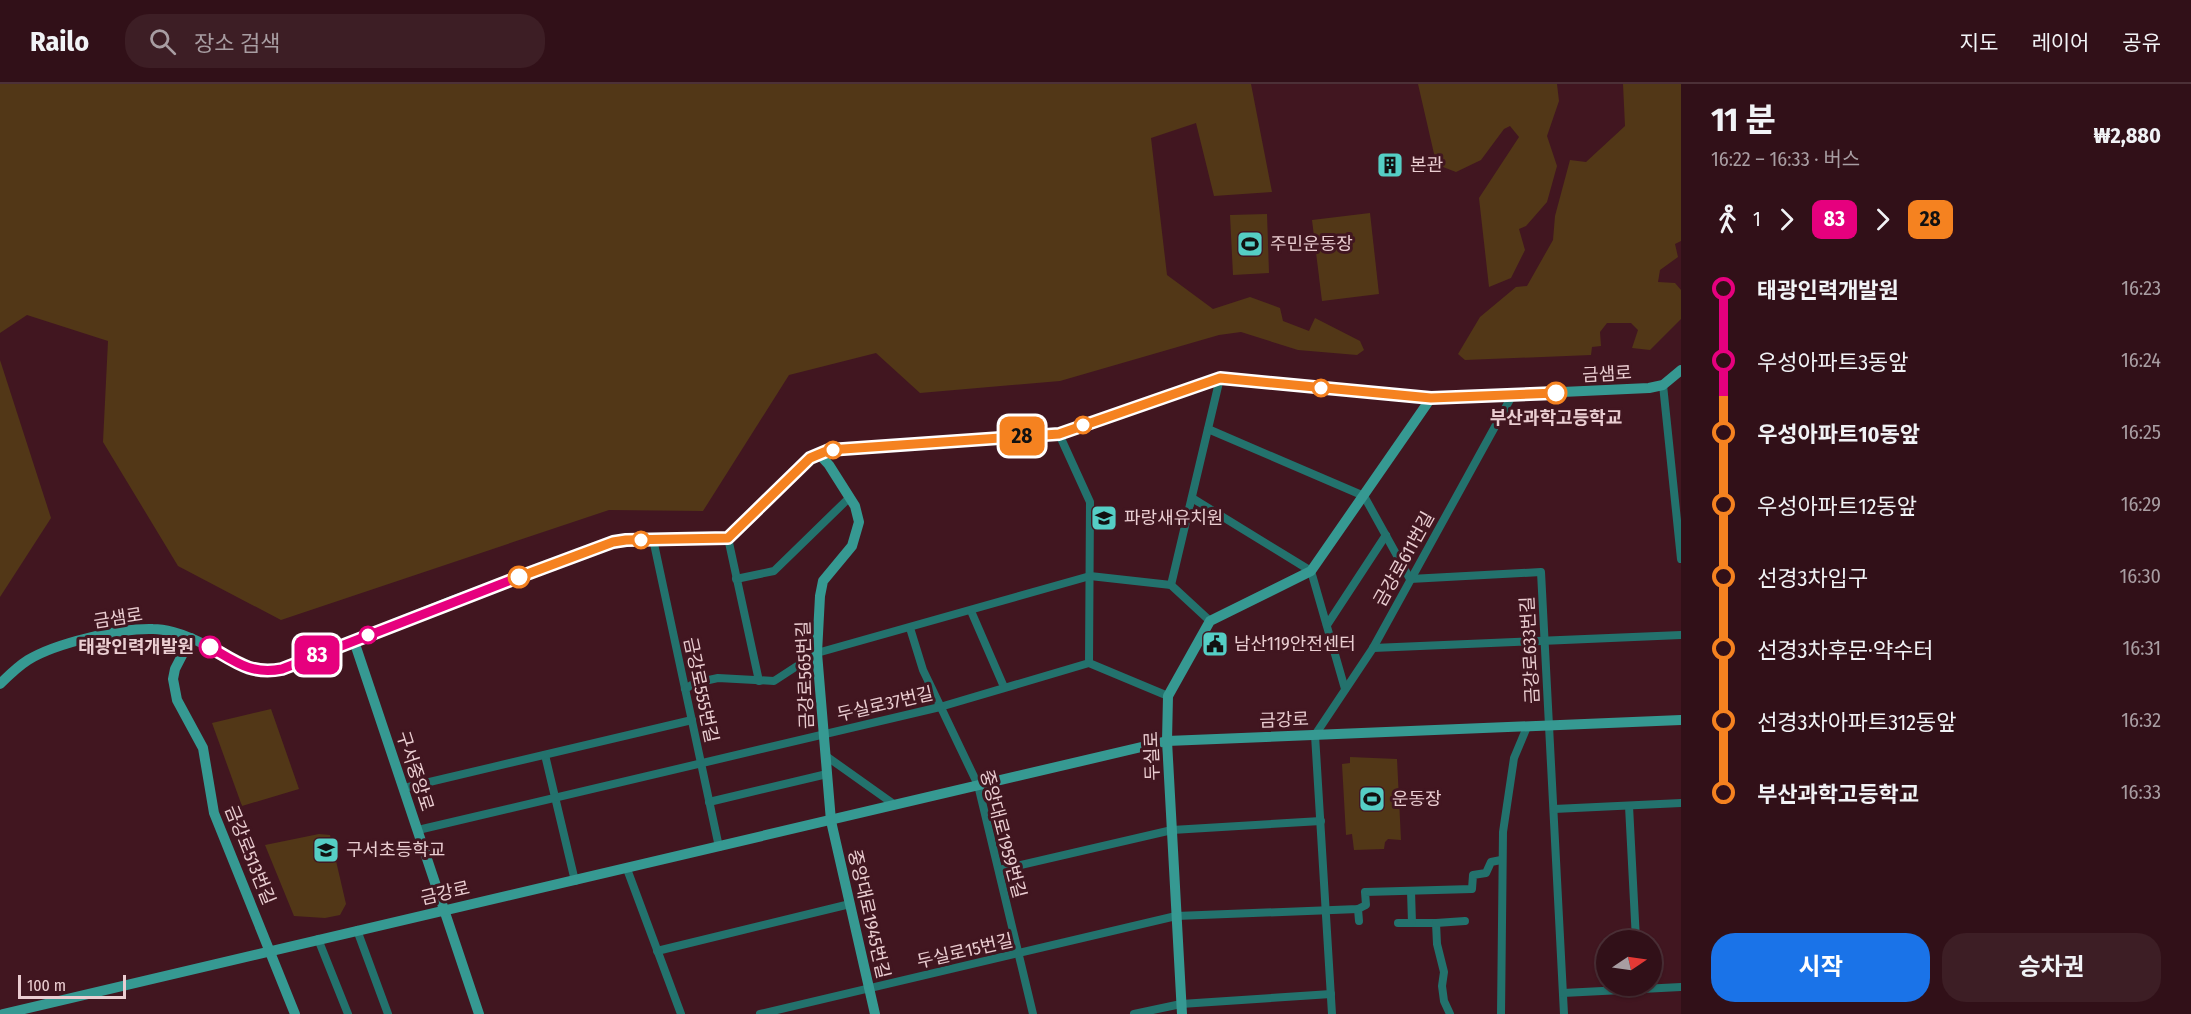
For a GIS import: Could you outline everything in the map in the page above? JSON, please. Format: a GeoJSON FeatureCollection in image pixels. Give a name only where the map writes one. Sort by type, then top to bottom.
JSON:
{"type":"FeatureCollection","features":[{"type":"Feature","properties":{"kind":"street"},"geometry":{"type":"LineString","coordinates":[[1681,370],[1663,385],[1677,479],[1681,557]]}},
{"type":"Feature","properties":{"kind":"street"},"geometry":{"type":"LineString","coordinates":[[1171,585],[1220,378]]}},
{"type":"Feature","properties":{"kind":"street","name":"금샘로"},"geometry":{"type":"LineString","coordinates":[[0,684],[13,671],[41,653],[96,637],[134,630],[154,629],[191,638],[250,670],[282,669],[452,601],[601,546],[626,540],[728,538],[810,458],[829,450],[1059,434],[1220,378],[1431,398],[1632,389],[1663,385]]}},
{"type":"Feature","properties":{"kind":"street","name":"금강로611번길"},"geometry":{"type":"LineString","coordinates":[[1316,735],[1372,648],[1513,394]]}},
{"type":"Feature","properties":{"kind":"street"},"geometry":{"type":"LineString","coordinates":[[685,689],[695,683],[718,678],[774,681],[818,653],[1090,576],[1171,585],[1210,621],[1311,571],[1431,398]]}},
{"type":"Feature","properties":{"kind":"street"},"geometry":{"type":"LineString","coordinates":[[1208,429],[1364,496],[1410,579]]}},
{"type":"Feature","properties":{"kind":"street"},"geometry":{"type":"LineString","coordinates":[[1059,434],[1090,502],[1089,663],[1168,696]]}},
{"type":"Feature","properties":{"kind":"street","name":"금강로565번길"},"geometry":{"type":"LineString","coordinates":[[819,454],[850,497],[859,522],[852,546],[823,581],[820,596],[818,653],[831,820]]}},
{"type":"Feature","properties":{"kind":"street"},"geometry":{"type":"LineString","coordinates":[[736,579],[774,571],[850,497]]}},
{"type":"Feature","properties":{"kind":"street"},"geometry":{"type":"LineString","coordinates":[[1192,498],[1311,571],[1346,689]]}},
{"type":"Feature","properties":{"kind":"street"},"geometry":{"type":"LineString","coordinates":[[1327,625],[1386,535]]}},
{"type":"Feature","properties":{"kind":"street"},"geometry":{"type":"LineString","coordinates":[[728,538],[759,681]]}},
{"type":"Feature","properties":{"kind":"street","name":"금강로555번길"},"geometry":{"type":"LineString","coordinates":[[653,539],[719,847]]}},
{"type":"Feature","properties":{"kind":"street","name":"금강로633번길"},"geometry":{"type":"LineString","coordinates":[[1410,579],[1541,572],[1564,1014]]}},
{"type":"Feature","properties":{"kind":"street"},"geometry":{"type":"LineString","coordinates":[[970,611],[1004,687]]}},
{"type":"Feature","properties":{"kind":"street","name":"두실로"},"geometry":{"type":"LineString","coordinates":[[1181,1009],[1167,741],[1168,696],[1210,621]]}},
{"type":"Feature","properties":{"kind":"street","name":"중앙대로1959번길"},"geometry":{"type":"LineString","coordinates":[[910,628],[923,670],[978,785],[1033,1014]]}},
{"type":"Feature","properties":{"kind":"street"},"geometry":{"type":"LineString","coordinates":[[1372,648],[1681,635]]}},
{"type":"Feature","properties":{"kind":"street","name":"금강로513번길"},"geometry":{"type":"LineString","coordinates":[[191,638],[175,669],[173,679],[177,700],[203,748],[214,813],[296,1014]]}},
{"type":"Feature","properties":{"kind":"street","name":"구서중앙로"},"geometry":{"type":"LineString","coordinates":[[354,641],[479,1014]]}},
{"type":"Feature","properties":{"kind":"street","name":"두실로37번길"},"geometry":{"type":"LineString","coordinates":[[418,830],[940,707],[1089,663]]}},
{"type":"Feature","properties":{"kind":"street"},"geometry":{"type":"LineString","coordinates":[[404,788],[692,720]]}},
{"type":"Feature","properties":{"kind":"street","name":"금강로"},"geometry":{"type":"LineString","coordinates":[[3,1014],[1167,741],[1681,720]]}},
{"type":"Feature","properties":{"kind":"street"},"geometry":{"type":"LineString","coordinates":[[1501,1014],[1503,832],[1514,758],[1527,727]]}},
{"type":"Feature","properties":{"kind":"street"},"geometry":{"type":"LineString","coordinates":[[1316,735],[1332,1014]]}},
{"type":"Feature","properties":{"kind":"street"},"geometry":{"type":"LineString","coordinates":[[545,755],[575,881]]}},
{"type":"Feature","properties":{"kind":"street"},"geometry":{"type":"LineString","coordinates":[[825,756],[895,805]]}},
{"type":"Feature","properties":{"kind":"street"},"geometry":{"type":"LineString","coordinates":[[709,802],[827,774]]}},
{"type":"Feature","properties":{"kind":"street"},"geometry":{"type":"LineString","coordinates":[[1554,809],[1681,803]]}},
{"type":"Feature","properties":{"kind":"street"},"geometry":{"type":"LineString","coordinates":[[1629,806],[1635,930]]}},
{"type":"Feature","properties":{"kind":"street","name":"중앙대로1945번길"},"geometry":{"type":"LineString","coordinates":[[831,820],[875,1014]]}},
{"type":"Feature","properties":{"kind":"street"},"geometry":{"type":"LineString","coordinates":[[999,870],[1172,830],[1321,821]]}},
{"type":"Feature","properties":{"kind":"street"},"geometry":{"type":"LineString","coordinates":[[1359,921],[1358,909],[1366,905],[1365,892],[1472,889],[1473,875],[1486,873],[1491,862],[1501,860]]}},
{"type":"Feature","properties":{"kind":"street"},"geometry":{"type":"LineString","coordinates":[[627,869],[681,1014]]}},
{"type":"Feature","properties":{"kind":"street"},"geometry":{"type":"LineString","coordinates":[[1412,891],[1412,923]]}},
{"type":"Feature","properties":{"kind":"street"},"geometry":{"type":"LineString","coordinates":[[657,951],[850,904]]}},
{"type":"Feature","properties":{"kind":"street","name":"두실로15번길"},"geometry":{"type":"LineString","coordinates":[[760,1014],[1176,916],[1358,909]]}},
{"type":"Feature","properties":{"kind":"street"},"geometry":{"type":"LineString","coordinates":[[1398,923],[1466,921]]}},
{"type":"Feature","properties":{"kind":"street"},"geometry":{"type":"LineString","coordinates":[[1436,923],[1437,944],[1444,972],[1442,986],[1444,1001],[1450,1014]]}},
{"type":"Feature","properties":{"kind":"street"},"geometry":{"type":"LineString","coordinates":[[357,930],[385,1013]]}},
{"type":"Feature","properties":{"kind":"street"},"geometry":{"type":"LineString","coordinates":[[318,939],[348,1014]]}},
{"type":"Feature","properties":{"kind":"street"},"geometry":{"type":"LineString","coordinates":[[1662,987],[1681,987]]}},
{"type":"Feature","properties":{"kind":"street"},"geometry":{"type":"LineString","coordinates":[[1563,993],[1596,990]]}},
{"type":"Feature","properties":{"kind":"street"},"geometry":{"type":"LineString","coordinates":[[1134,1014],[1331,994]]}},
{"type":"Feature","properties":{"kind":"shaded area"},"geometry":{"type":"Polygon","coordinates":[[[0,84],[1251,84],[1272,192],[1214,196],[1196,123],[1151,138],[1167,275],[1213,309],[1250,297],[1280,308],[1283,321],[1309,331],[1315,318],[1360,341],[1364,350],[1357,355],[1298,350],[1241,332],[1219,335],[1060,381],[920,393],[876,353],[789,375],[703,511],[609,510],[281,620],[178,566],[103,442],[108,341],[27,315],[0,333],[0,84]]]}},
{"type":"Feature","properties":{"kind":"shaded area"},"geometry":{"type":"Polygon","coordinates":[[[1418,84],[1557,84],[1559,101],[1547,136],[1557,166],[1547,202],[1526,226],[1519,229],[1525,250],[1511,278],[1489,287],[1479,198],[1519,137],[1510,126],[1504,129],[1481,160],[1456,172],[1443,167],[1435,158],[1418,84]]]}},
{"type":"Feature","properties":{"kind":"shaded area"},"geometry":{"type":"Polygon","coordinates":[[[1623,84],[1681,84],[1681,241],[1675,244],[1678,257],[1660,270],[1658,282],[1675,283],[1681,290],[1681,319],[1650,350],[1632,348],[1638,330],[1631,323],[1607,323],[1600,332],[1601,346],[1592,347],[1591,355],[1465,360],[1458,354],[1480,317],[1516,287],[1527,286],[1553,240],[1555,216],[1570,160],[1586,162],[1625,126],[1623,84]]]}},
{"type":"Feature","properties":{"kind":"shaded area"},"geometry":{"type":"Polygon","coordinates":[[[1370,213],[1379,294],[1322,301],[1312,220],[1370,213]]]}},
{"type":"Feature","properties":{"kind":"shaded area","name":"주민운동장"},"geometry":{"type":"Polygon","coordinates":[[[1267,214],[1269,273],[1233,275],[1230,215],[1267,214]]]}},
{"type":"Feature","properties":{"kind":"shaded area"},"geometry":{"type":"Polygon","coordinates":[[[0,360],[51,518],[0,597],[0,360]]]}},
{"type":"Feature","properties":{"kind":"shaded area"},"geometry":{"type":"Polygon","coordinates":[[[271,709],[299,789],[242,806],[212,723],[271,709]]]}},
{"type":"Feature","properties":{"kind":"shaded area","name":"운동장"},"geometry":{"type":"Polygon","coordinates":[[[1350,757],[1397,759],[1401,840],[1388,839],[1384,849],[1354,850],[1352,834],[1346,835],[1342,764],[1350,763],[1350,757]]]}},
{"type":"Feature","properties":{"kind":"shaded area"},"geometry":{"type":"Polygon","coordinates":[[[319,834],[330,835],[346,904],[340,915],[325,918],[294,916],[265,845],[319,834]]]}},
{"type":"Feature","properties":{"kind":"bus line","name":"28"},"geometry":{"type":"LineString","coordinates":[[519,577],[613,542],[728,538],[810,458],[829,450],[1059,434],[1220,378],[1431,398],[1556,393]]}},
{"type":"Feature","properties":{"kind":"bus line","name":"83"},"geometry":{"type":"LineString","coordinates":[[210,647],[250,670],[282,669],[452,601],[519,577]]}},
{"type":"Feature","properties":{"kind":"place","name":"본관"},"geometry":{"type":"Point","coordinates":[1390,165]}},
{"type":"Feature","properties":{"kind":"place","name":"주민운동장"},"geometry":{"type":"Point","coordinates":[1250,244]}},
{"type":"Feature","properties":{"kind":"place","name":"부산과학고등학교"},"geometry":{"type":"Point","coordinates":[1556,393]}},
{"type":"Feature","properties":{"kind":"place","name":"파랑새유치원"},"geometry":{"type":"Point","coordinates":[1104,518]}},
{"type":"Feature","properties":{"kind":"place","name":"남산119안전센터"},"geometry":{"type":"Point","coordinates":[1215,644]}},
{"type":"Feature","properties":{"kind":"place","name":"태광인력개발원"},"geometry":{"type":"Point","coordinates":[210,647]}},
{"type":"Feature","properties":{"kind":"place","name":"운동장"},"geometry":{"type":"Point","coordinates":[1372,799]}},
{"type":"Feature","properties":{"kind":"place","name":"구서초등학교"},"geometry":{"type":"Point","coordinates":[326,850]}}]}
